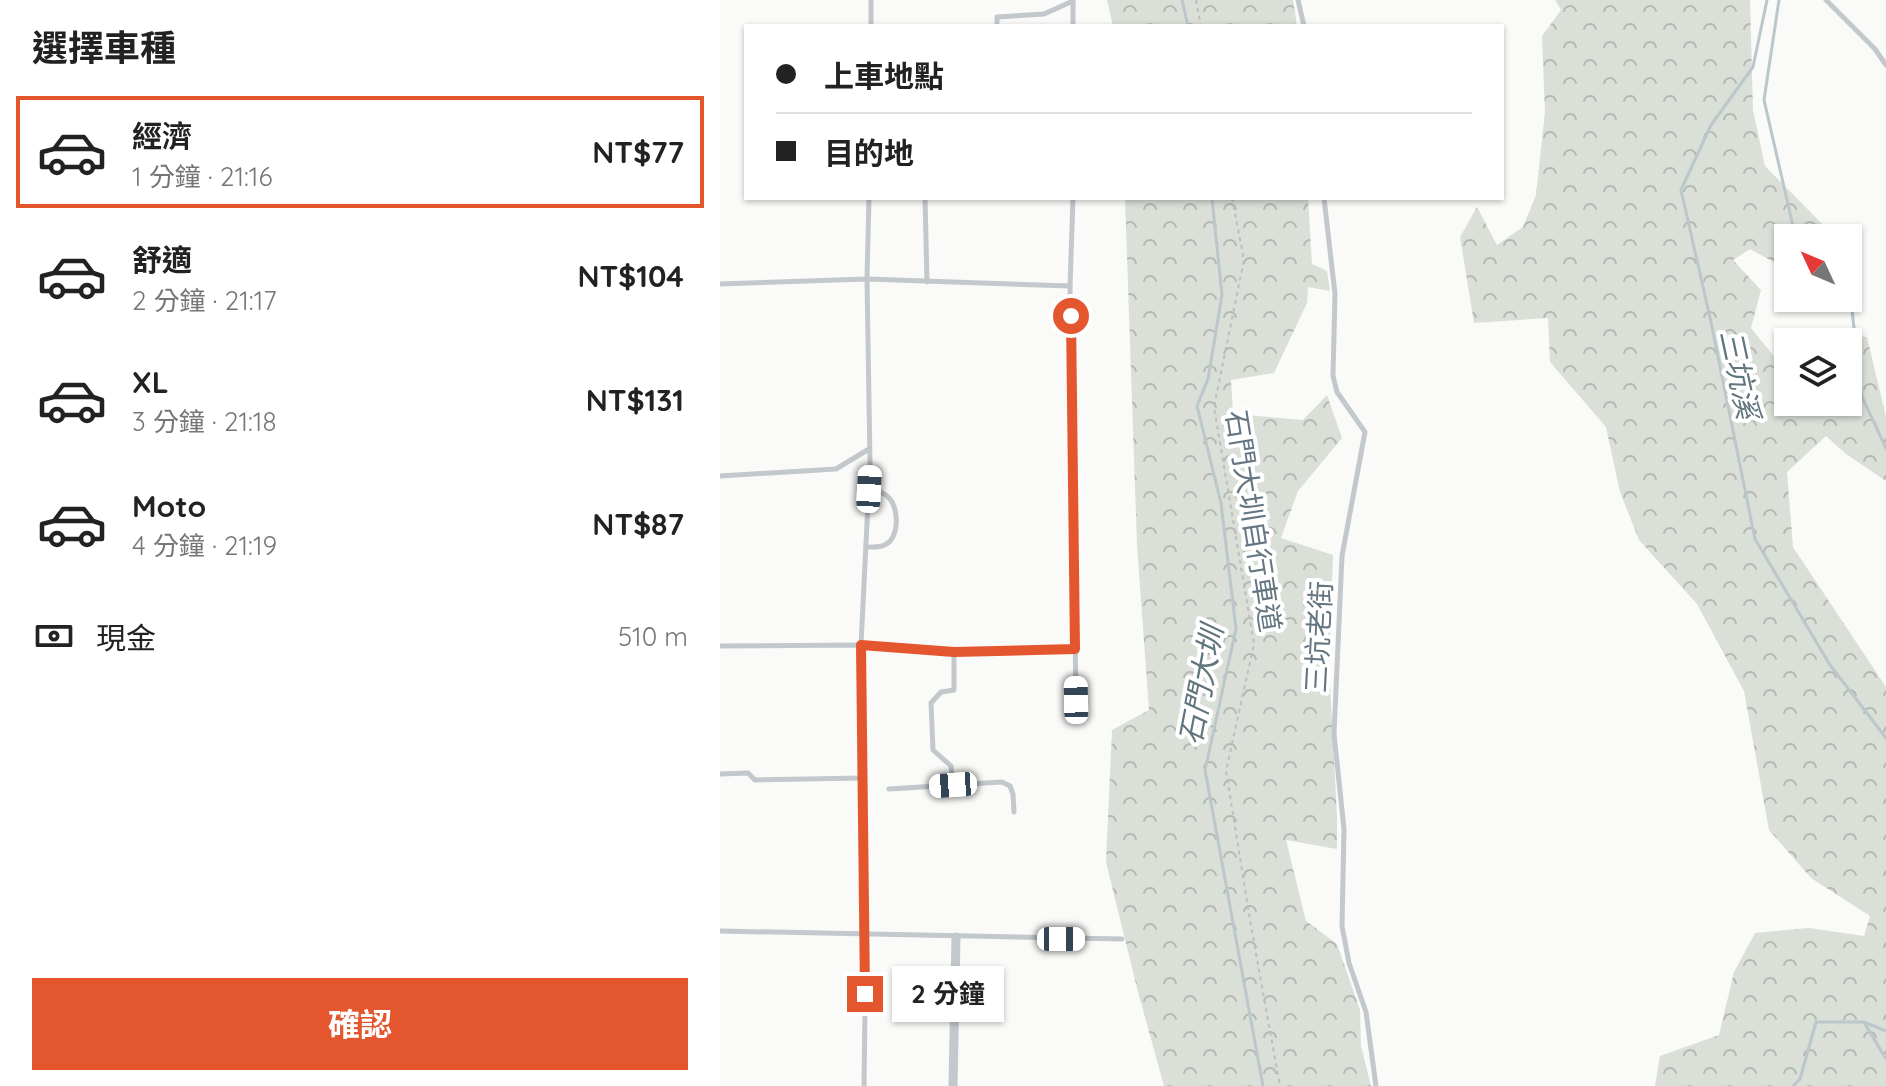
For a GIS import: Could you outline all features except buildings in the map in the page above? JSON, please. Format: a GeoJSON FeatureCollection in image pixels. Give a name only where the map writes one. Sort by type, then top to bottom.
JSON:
{"type":"FeatureCollection","features":[{"type":"Feature","properties":{"kind":"street"},"geometry":{"type":"LineString","coordinates":[[953,1086],[956,937]]}},
{"type":"Feature","properties":{"kind":"lane"},"geometry":{"type":"LineString","coordinates":[[871,0],[871,24]]}},
{"type":"Feature","properties":{"kind":"lane"},"geometry":{"type":"LineString","coordinates":[[1298,0],[1304,24]]}},
{"type":"Feature","properties":{"kind":"lane"},"geometry":{"type":"LineString","coordinates":[[1826,0],[1875,49],[1886,65]]}},
{"type":"Feature","properties":{"kind":"lane"},"geometry":{"type":"LineString","coordinates":[[997,24],[997,17],[1044,14],[1073,1],[1073,24]]}},
{"type":"Feature","properties":{"kind":"lane"},"geometry":{"type":"LineString","coordinates":[[864,1086],[866,932],[861,645],[869,489],[869,200]]}},
{"type":"Feature","properties":{"kind":"lane"},"geometry":{"type":"LineString","coordinates":[[925,200],[927,282]]}},
{"type":"Feature","properties":{"kind":"lane"},"geometry":{"type":"LineString","coordinates":[[1073,200],[1070,286],[1076,700]]}},
{"type":"Feature","properties":{"kind":"lane","name":"三坑老街"},"geometry":{"type":"LineString","coordinates":[[1324,200],[1335,294],[1333,376],[1337,392],[1365,432],[1342,556],[1334,734],[1344,829],[1342,926],[1349,963],[1366,1012],[1376,1086]]}},
{"type":"Feature","properties":{"kind":"lane"},"geometry":{"type":"LineString","coordinates":[[720,284],[867,279],[1070,286]]}},
{"type":"Feature","properties":{"kind":"lane"},"geometry":{"type":"LineString","coordinates":[[720,476],[836,469],[869,449]]}},
{"type":"Feature","properties":{"kind":"lane"},"geometry":{"type":"LineString","coordinates":[[866,547],[879,547],[891,540],[895,526],[895,507],[887,496],[869,489]]}},
{"type":"Feature","properties":{"kind":"lane"},"geometry":{"type":"LineString","coordinates":[[720,646],[861,645],[954,652],[1075,649]]}},
{"type":"Feature","properties":{"kind":"lane"},"geometry":{"type":"LineString","coordinates":[[953,785],[951,766],[933,750],[931,703],[941,692],[954,690],[954,652]]}},
{"type":"Feature","properties":{"kind":"lane"},"geometry":{"type":"LineString","coordinates":[[720,774],[748,773],[755,780],[864,778]]}},
{"type":"Feature","properties":{"kind":"lane"},"geometry":{"type":"LineString","coordinates":[[889,789],[1002,782],[1010,786],[1014,812]]}},
{"type":"Feature","properties":{"kind":"lane"},"geometry":{"type":"LineString","coordinates":[[720,931],[1122,939]]}},
{"type":"Feature","properties":{"kind":"path"},"geometry":{"type":"LineString","coordinates":[[1196,0],[1201,24]]}},
{"type":"Feature","properties":{"kind":"path","name":"石門大圳自行車道"},"geometry":{"type":"LineString","coordinates":[[1232,200],[1244,260],[1214,407],[1254,644],[1226,771],[1280,1086]]}},
{"type":"Feature","properties":{"kind":"green space"},"geometry":{"type":"Polygon","coordinates":[[[1107,0],[1293,0],[1297,24],[1113,24],[1107,0]]]}},
{"type":"Feature","properties":{"kind":"green space"},"geometry":{"type":"Polygon","coordinates":[[[1555,0],[1750,0],[1753,110],[1765,166],[1822,224],[1774,224],[1774,262],[1750,249],[1733,260],[1761,290],[1751,328],[1774,356],[1774,416],[1862,416],[1862,336],[1867,337],[1886,417],[1886,481],[1826,436],[1787,472],[1793,547],[1886,687],[1886,1086],[1655,1086],[1660,1056],[1719,1035],[1734,972],[1755,933],[1809,928],[1864,936],[1870,916],[1811,878],[1769,830],[1744,691],[1697,604],[1639,540],[1620,492],[1606,427],[1550,362],[1548,318],[1474,323],[1460,237],[1477,207],[1497,245],[1523,227],[1536,195],[1545,112],[1542,36],[1561,10],[1555,0]]]}},
{"type":"Feature","properties":{"kind":"green space"},"geometry":{"type":"Polygon","coordinates":[[[1125,200],[1308,200],[1312,264],[1327,271],[1330,291],[1308,287],[1307,303],[1274,373],[1231,380],[1233,414],[1303,420],[1327,395],[1342,438],[1298,491],[1281,538],[1333,555],[1329,664],[1337,849],[1286,840],[1306,921],[1337,944],[1360,1010],[1361,1046],[1371,1086],[1164,1086],[1106,862],[1112,730],[1149,710],[1137,545],[1125,200]]]}},
{"type":"Feature","properties":{"kind":"waterway","name":"石門大圳"},"geometry":{"type":"LineString","coordinates":[[1182,0],[1188,24]]}},
{"type":"Feature","properties":{"kind":"waterway","name":"三坑溪"},"geometry":{"type":"LineString","coordinates":[[1767,0],[1753,67],[1711,125],[1681,190],[1755,539],[1830,665],[1886,738]]}},
{"type":"Feature","properties":{"kind":"waterway"},"geometry":{"type":"LineString","coordinates":[[1779,0],[1764,100],[1793,224]]}},
{"type":"Feature","properties":{"kind":"waterway","name":"石門大圳"},"geometry":{"type":"LineString","coordinates":[[1212,200],[1222,295],[1208,379],[1197,406],[1221,503],[1236,629],[1205,770],[1263,1086]]}},
{"type":"Feature","properties":{"kind":"waterway"},"geometry":{"type":"LineString","coordinates":[[1852,312],[1862,397],[1886,448]]}},
{"type":"Feature","properties":{"kind":"waterway","name":"三坑溪"},"geometry":{"type":"LineString","coordinates":[[1793,1086],[1800,1079],[1816,1022],[1864,1022],[1886,1031]]}},
{"type":"Feature","properties":{"kind":"waterway"},"geometry":{"type":"LineString","coordinates":[[1865,1024],[1886,1059]]}},
{"type":"Feature","properties":{"kind":"route"},"geometry":{"type":"LineString","coordinates":[[865,994],[861,645],[954,652],[1075,649],[1071,316]]}}]}
